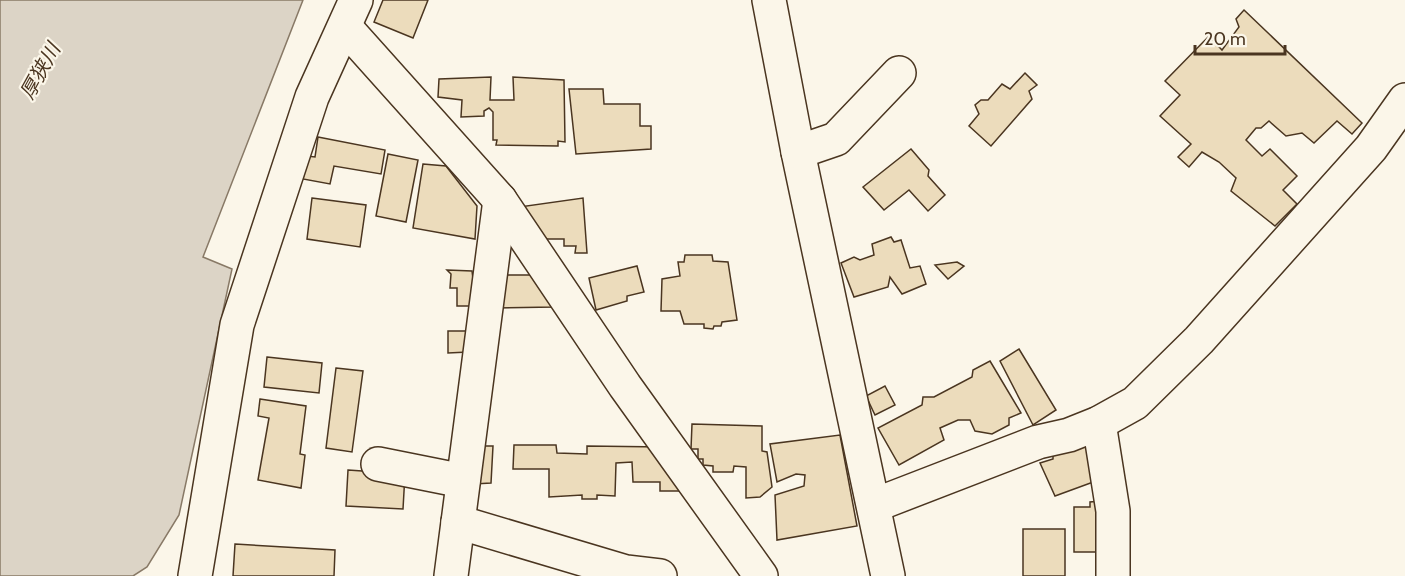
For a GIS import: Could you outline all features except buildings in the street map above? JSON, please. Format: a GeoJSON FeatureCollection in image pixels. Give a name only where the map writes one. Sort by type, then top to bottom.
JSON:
{"type":"FeatureCollection","features":[{"type":"Feature","properties":{"kind":"street"},"geometry":{"type":"LineString","coordinates":[[769,0],[798,152],[875,506],[888,576]]}},
{"type":"Feature","properties":{"kind":"street"},"geometry":{"type":"LineString","coordinates":[[195,576],[237,325],[312,97],[351,14],[500,200],[625,386],[760,576]]}},
{"type":"Feature","properties":{"kind":"street"},"geometry":{"type":"LineString","coordinates":[[798,152],[836,139],[899,73]]}},
{"type":"Feature","properties":{"kind":"street"},"geometry":{"type":"LineString","coordinates":[[875,506],[1038,442],[1069,435],[1099,423],[1135,403],[1199,340],[1371,148],[1405,100]]}},
{"type":"Feature","properties":{"kind":"street"},"geometry":{"type":"LineString","coordinates":[[451,576],[500,200]]}},
{"type":"Feature","properties":{"kind":"street"},"geometry":{"type":"LineString","coordinates":[[1099,423],[1113,512],[1113,576]]}},
{"type":"Feature","properties":{"kind":"street"},"geometry":{"type":"LineString","coordinates":[[378,464],[463,481]]}},
{"type":"Feature","properties":{"kind":"street"},"geometry":{"type":"LineString","coordinates":[[458,522],[626,572],[660,576]]}},
{"type":"Feature","properties":{"kind":"water","name":"厚狭川"},"geometry":{"type":"Polygon","coordinates":[[[0,0],[303,0],[203,257],[232,269],[179,515],[147,567],[133,576],[0,576],[0,0]]]}}]}
